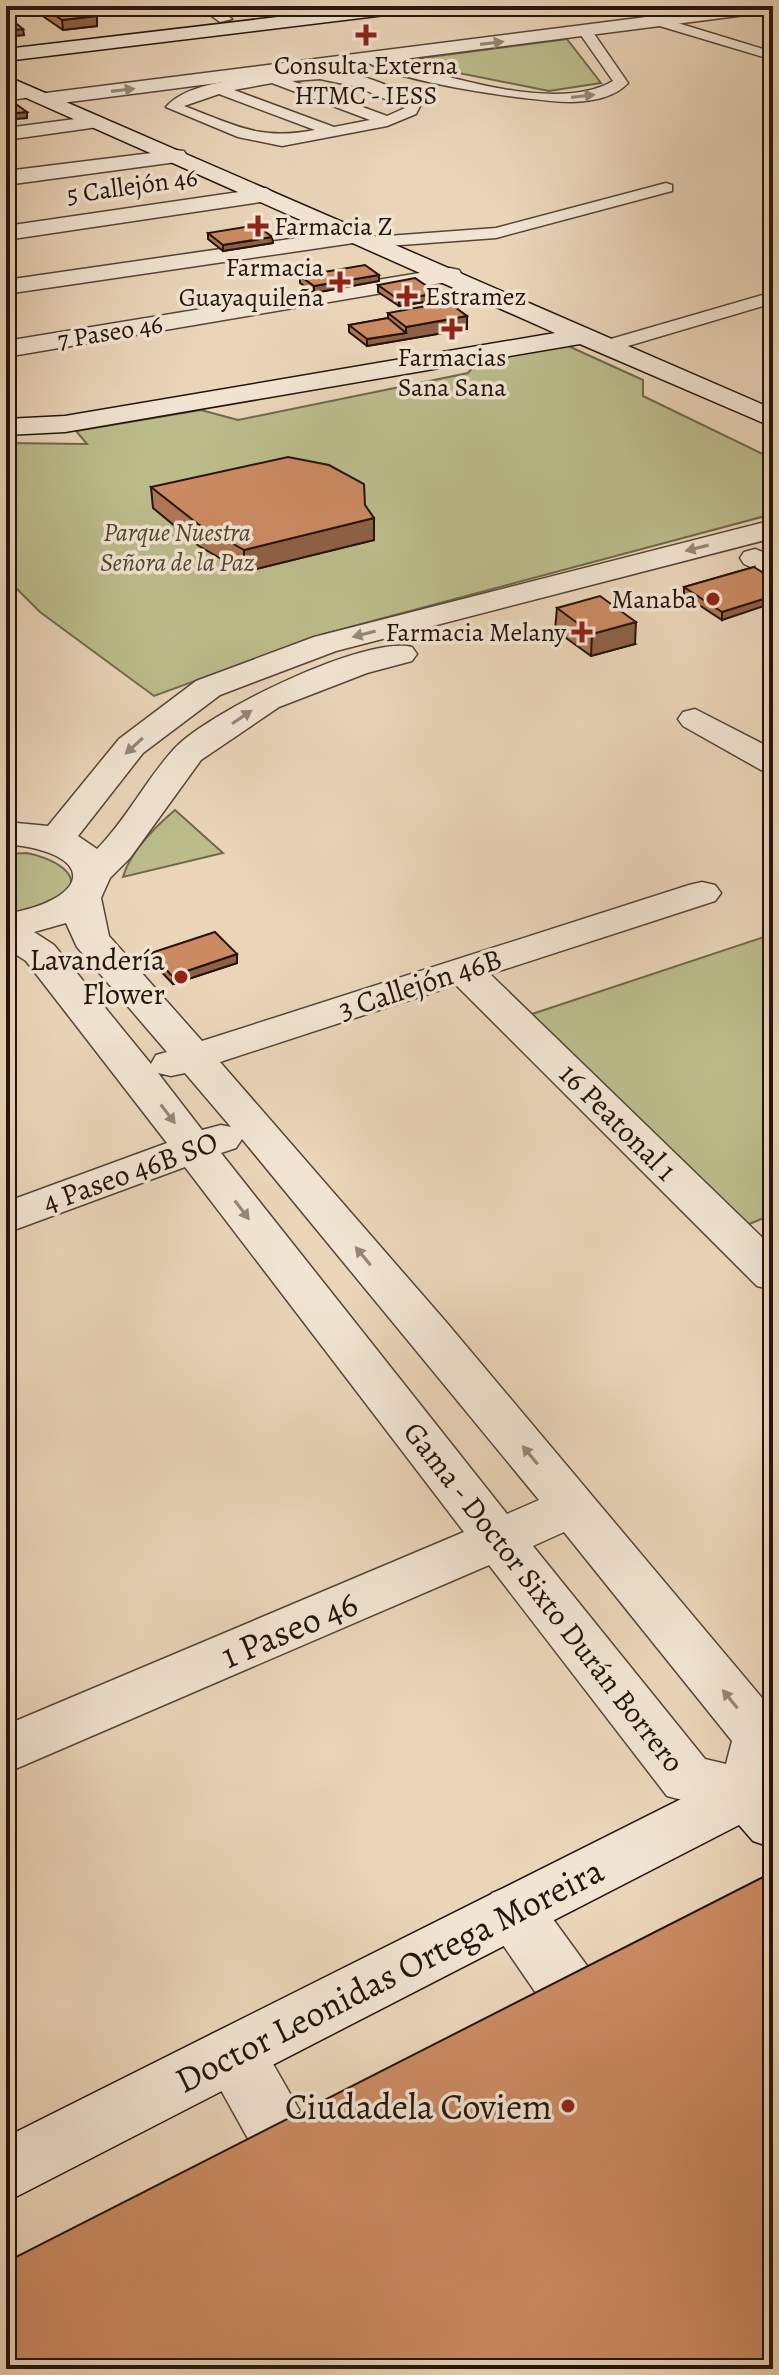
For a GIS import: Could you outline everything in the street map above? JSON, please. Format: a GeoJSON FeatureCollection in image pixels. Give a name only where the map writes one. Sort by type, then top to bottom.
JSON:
{"type":"FeatureCollection","features":[{"type":"Feature","properties":{"kind":"street"},"geometry":{"type":"LineString","coordinates":[[6,55],[225,19],[341,6]]}},
{"type":"Feature","properties":{"kind":"street"},"geometry":{"type":"LineString","coordinates":[[6,46],[178,26],[418,6]]}},
{"type":"Feature","properties":{"kind":"street"},"geometry":{"type":"LineString","coordinates":[[27,95],[267,76],[370,59],[585,31],[660,14],[688,17],[762,9]]}},
{"type":"Feature","properties":{"kind":"street"},"geometry":{"type":"LineString","coordinates":[[6,82],[27,95],[98,122],[773,419]]}},
{"type":"Feature","properties":{"kind":"street"},"geometry":{"type":"LineString","coordinates":[[6,134],[98,122]]}},
{"type":"Feature","properties":{"kind":"street"},"geometry":{"type":"LineString","coordinates":[[6,178],[176,156]]}},
{"type":"Feature","properties":{"kind":"street","name":"5 Callejón 46"},"geometry":{"type":"LineString","coordinates":[[6,233],[266,195]]}},
{"type":"Feature","properties":{"kind":"street"},"geometry":{"type":"LineString","coordinates":[[6,287],[366,239]]}},
{"type":"Feature","properties":{"kind":"street","name":"7 Paseo 46"},"geometry":{"type":"LineString","coordinates":[[6,349],[450,275]]}},
{"type":"Feature","properties":{"kind":"street"},"geometry":{"type":"LineString","coordinates":[[6,412],[57,410],[588,335]]}},
{"type":"Feature","properties":{"kind":"street"},"geometry":{"type":"LineString","coordinates":[[6,427],[65,424],[588,335]]}},
{"type":"Feature","properties":{"kind":"street"},"geometry":{"type":"LineString","coordinates":[[58,838],[131,746],[208,688],[325,644],[773,529]]}},
{"type":"Feature","properties":{"kind":"street"},"geometry":{"type":"LineString","coordinates":[[6,925],[47,918],[88,886],[189,753],[267,700],[355,666],[767,560]]}},
{"type":"Feature","properties":{"kind":"street"},"geometry":{"type":"LineString","coordinates":[[695,719],[773,763]]}},
{"type":"Feature","properties":{"kind":"street"},"geometry":{"type":"LineString","coordinates":[[6,833],[58,838],[83,853],[88,886],[84,921],[91,939],[195,1056],[573,1507],[761,1737],[764,1799]]}},
{"type":"Feature","properties":{"kind":"street","name":"3 Callejón 46B"},"geometry":{"type":"LineString","coordinates":[[138,1075],[702,893]]}},
{"type":"Feature","properties":{"kind":"street","name":"Gama - Doctor Sixto Durán Borrero"},"geometry":{"type":"LineString","coordinates":[[6,931],[40,953],[138,1075],[687,1779],[764,1799]]}},
{"type":"Feature","properties":{"kind":"street","name":"16 Peatonal 1"},"geometry":{"type":"LineString","coordinates":[[463,970],[773,1275]]}},
{"type":"Feature","properties":{"kind":"street","name":"4 Paseo 46B SO"},"geometry":{"type":"LineString","coordinates":[[6,1218],[254,1127]]}},
{"type":"Feature","properties":{"kind":"street","name":"1 Paseo 46"},"geometry":{"type":"LineString","coordinates":[[6,1750],[573,1507]]}},
{"type":"Feature","properties":{"kind":"street","name":"Doctor Leonidas Ortega Moreira"},"geometry":{"type":"LineString","coordinates":[[6,2171],[513,1911],[764,1799]]}},
{"type":"Feature","properties":{"kind":"street"},"geometry":{"type":"LineString","coordinates":[[513,1911],[629,2074]]}},
{"type":"Feature","properties":{"kind":"street"},"geometry":{"type":"LineString","coordinates":[[234,2054],[333,2226]]}},
{"type":"Feature","properties":{"kind":"lane"},"geometry":{"type":"LineString","coordinates":[[205,6],[225,19]]}},
{"type":"Feature","properties":{"kind":"lane"},"geometry":{"type":"LineString","coordinates":[[660,14],[773,56]]}},
{"type":"Feature","properties":{"kind":"lane"},"geometry":{"type":"LineString","coordinates":[[370,59],[538,98],[583,96],[614,89],[621,83],[618,74],[585,31]]}},
{"type":"Feature","properties":{"kind":"lane"},"geometry":{"type":"LineString","coordinates":[[332,75],[413,106],[411,111],[387,121],[282,141],[264,139],[173,107],[189,95],[221,89],[267,76],[332,75]]}},
{"type":"Feature","properties":{"kind":"lane"},"geometry":{"type":"LineString","coordinates":[[267,76],[387,121]]}},
{"type":"Feature","properties":{"kind":"lane"},"geometry":{"type":"LineString","coordinates":[[221,89],[334,132]]}},
{"type":"Feature","properties":{"kind":"lane"},"geometry":{"type":"LineString","coordinates":[[366,239],[496,233],[666,188]]}},
{"type":"Feature","properties":{"kind":"lane"},"geometry":{"type":"LineString","coordinates":[[588,335],[764,300],[773,310]]}},
{"type":"Feature","properties":{"kind":"green space"},"geometry":{"type":"Polygon","coordinates":[[[567,39],[601,83],[549,91],[399,61],[567,39]]]}},
{"type":"Feature","properties":{"kind":"green space","name":"Parque Nuestra Señora de la Paz"},"geometry":{"type":"Polygon","coordinates":[[[566,345],[643,380],[643,396],[773,459],[773,514],[324,634],[154,696],[40,612],[6,578],[6,443],[87,444],[76,431],[201,410],[238,420],[468,373],[478,361],[566,345]]]}},
{"type":"Feature","properties":{"kind":"green space"},"geometry":{"type":"Polygon","coordinates":[[[175,810],[223,853],[123,877],[137,849],[175,810]]]}},
{"type":"Feature","properties":{"kind":"green space"},"geometry":{"type":"Polygon","coordinates":[[[27,853],[63,868],[71,882],[69,891],[49,906],[6,918],[6,854],[27,853]]]}},
{"type":"Feature","properties":{"kind":"green space"},"geometry":{"type":"Polygon","coordinates":[[[773,934],[773,1214],[747,1225],[529,1015],[773,934]]]}},
{"type":"Feature","properties":{"kind":"building"},"geometry":{"type":"Polygon","coordinates":[[[83,6],[97,16],[62,20],[43,7],[83,6]]]}},
{"type":"Feature","properties":{"kind":"building"},"geometry":{"type":"Polygon","coordinates":[[[7,16],[23,29],[6,31],[7,16]]]}},
{"type":"Feature","properties":{"kind":"building"},"geometry":{"type":"Polygon","coordinates":[[[6,97],[27,112],[6,114],[6,97]]]}},
{"type":"Feature","properties":{"kind":"building"},"geometry":{"type":"Polygon","coordinates":[[[257,225],[272,237],[223,245],[208,233],[257,225]]]}},
{"type":"Feature","properties":{"kind":"building"},"geometry":{"type":"Polygon","coordinates":[[[365,265],[379,275],[314,286],[300,276],[365,265]]]}},
{"type":"Feature","properties":{"kind":"building"},"geometry":{"type":"Polygon","coordinates":[[[415,278],[437,293],[399,300],[378,285],[415,278]]]}},
{"type":"Feature","properties":{"kind":"building"},"geometry":{"type":"Polygon","coordinates":[[[448,302],[467,316],[406,327],[388,313],[448,302]]]}},
{"type":"Feature","properties":{"kind":"building"},"geometry":{"type":"Polygon","coordinates":[[[388,318],[406,333],[367,339],[349,325],[388,318]]]}},
{"type":"Feature","properties":{"kind":"building"},"geometry":{"type":"Polygon","coordinates":[[[288,457],[329,465],[364,484],[365,505],[374,518],[244,550],[198,524],[151,487],[288,457]]]}},
{"type":"Feature","properties":{"kind":"building"},"geometry":{"type":"Polygon","coordinates":[[[754,567],[773,579],[773,596],[722,612],[684,587],[754,567]]]}},
{"type":"Feature","properties":{"kind":"building"},"geometry":{"type":"Polygon","coordinates":[[[600,596],[636,622],[592,634],[557,608],[600,596]]]}},
{"type":"Feature","properties":{"kind":"building"},"geometry":{"type":"Polygon","coordinates":[[[215,932],[237,954],[172,976],[151,953],[215,932]]]}},
{"type":"Feature","properties":{"kind":"building","name":"Ciudadela Coviem"},"geometry":{"type":"Polygon","coordinates":[[[763,1877],[773,1890],[773,2369],[6,2369],[6,2262],[763,1877]]]}},
{"type":"Feature","properties":{"kind":"place","name":"Consulta Externa HTMC - IESS"},"geometry":{"type":"Point","coordinates":[366,35]}},
{"type":"Feature","properties":{"kind":"place","name":"Farmacia Z"},"geometry":{"type":"Point","coordinates":[258,226]}},
{"type":"Feature","properties":{"kind":"place","name":"Farmacia Guayaquileña"},"geometry":{"type":"Point","coordinates":[340,282]}},
{"type":"Feature","properties":{"kind":"place","name":"Estramez"},"geometry":{"type":"Point","coordinates":[407,296]}},
{"type":"Feature","properties":{"kind":"place","name":"Farmacias Sana Sana"},"geometry":{"type":"Point","coordinates":[452,329]}},
{"type":"Feature","properties":{"kind":"place","name":"Manaba"},"geometry":{"type":"Point","coordinates":[713,599]}},
{"type":"Feature","properties":{"kind":"place","name":"Farmacia Melany"},"geometry":{"type":"Point","coordinates":[582,632]}},
{"type":"Feature","properties":{"kind":"place","name":"Lavandería Flower"},"geometry":{"type":"Point","coordinates":[181,977]}},
{"type":"Feature","properties":{"kind":"place","name":"Ciudadela Coviem"},"geometry":{"type":"Point","coordinates":[568,2106]}}]}
